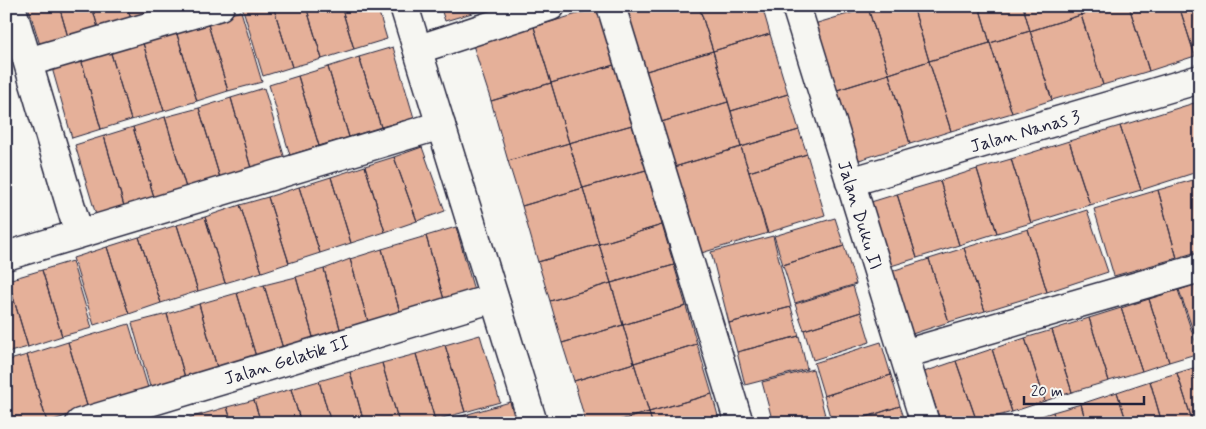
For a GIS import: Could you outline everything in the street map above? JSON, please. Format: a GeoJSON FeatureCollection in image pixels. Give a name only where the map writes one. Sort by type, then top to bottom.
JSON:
{"type":"FeatureCollection","features":[{"type":"Feature","properties":{"kind":"street"},"geometry":{"type":"LineString","coordinates":[[11,6],[79,234]]}},
{"type":"Feature","properties":{"kind":"street"},"geometry":{"type":"LineString","coordinates":[[28,62],[220,6]]}},
{"type":"Feature","properties":{"kind":"street"},"geometry":{"type":"LineString","coordinates":[[404,6],[533,423]]}},
{"type":"Feature","properties":{"kind":"street"},"geometry":{"type":"LineString","coordinates":[[418,49],[551,6]]}},
{"type":"Feature","properties":{"kind":"street"},"geometry":{"type":"LineString","coordinates":[[611,6],[739,423]]}},
{"type":"Feature","properties":{"kind":"street","name":"Jalan Duku II"},"geometry":{"type":"LineString","coordinates":[[798,7],[925,423]]}},
{"type":"Feature","properties":{"kind":"street","name":"Jalan Nanas 3"},"geometry":{"type":"LineString","coordinates":[[850,182],[1200,79]]}},
{"type":"Feature","properties":{"kind":"street"},"geometry":{"type":"LineString","coordinates":[[6,256],[440,125]]}},
{"type":"Feature","properties":{"kind":"street"},"geometry":{"type":"LineString","coordinates":[[904,354],[1200,268]]}},
{"type":"Feature","properties":{"kind":"street","name":"Jalan Gelatik II"},"geometry":{"type":"LineString","coordinates":[[80,423],[494,298]]}},
{"type":"Feature","properties":{"kind":"building"},"geometry":{"type":"Polygon","coordinates":[[[28,6],[59,6],[68,37],[40,45],[28,6]]]}},
{"type":"Feature","properties":{"kind":"building"},"geometry":{"type":"Polygon","coordinates":[[[59,6],[92,6],[98,28],[68,37],[59,6]]]}},
{"type":"Feature","properties":{"kind":"building"},"geometry":{"type":"Polygon","coordinates":[[[92,6],[127,6],[131,19],[98,28],[92,6]]]}},
{"type":"Feature","properties":{"kind":"building"},"geometry":{"type":"Polygon","coordinates":[[[127,6],[163,6],[164,9],[131,19],[127,6]]]}},
{"type":"Feature","properties":{"kind":"building"},"geometry":{"type":"Polygon","coordinates":[[[242,6],[273,6],[292,67],[263,76],[242,6]]]}},
{"type":"Feature","properties":{"kind":"building"},"geometry":{"type":"Polygon","coordinates":[[[273,6],[306,6],[322,59],[292,67],[273,6]]]}},
{"type":"Feature","properties":{"kind":"building"},"geometry":{"type":"Polygon","coordinates":[[[306,6],[341,6],[354,49],[322,59],[306,6]]]}},
{"type":"Feature","properties":{"kind":"building"},"geometry":{"type":"Polygon","coordinates":[[[341,6],[377,6],[387,39],[354,49],[341,6]]]}},
{"type":"Feature","properties":{"kind":"building"},"geometry":{"type":"Polygon","coordinates":[[[440,6],[496,6],[445,21],[440,6]]]}},
{"type":"Feature","properties":{"kind":"building"},"geometry":{"type":"Polygon","coordinates":[[[624,6],[699,6],[713,51],[643,72],[624,6]]]}},
{"type":"Feature","properties":{"kind":"building"},"geometry":{"type":"Polygon","coordinates":[[[699,6],[762,6],[770,34],[713,51],[699,6]]]}},
{"type":"Feature","properties":{"kind":"building"},"geometry":{"type":"Polygon","coordinates":[[[874,6],[913,6],[929,61],[889,74],[868,8],[874,6]]]}},
{"type":"Feature","properties":{"kind":"building"},"geometry":{"type":"Polygon","coordinates":[[[913,6],[979,6],[990,43],[929,61],[913,6]]]}},
{"type":"Feature","properties":{"kind":"building"},"geometry":{"type":"Polygon","coordinates":[[[979,6],[1023,6],[1030,31],[990,43],[979,6]]]}},
{"type":"Feature","properties":{"kind":"building"},"geometry":{"type":"Polygon","coordinates":[[[1023,6],[1078,6],[1081,15],[1030,31],[1023,6]]]}},
{"type":"Feature","properties":{"kind":"building"},"geometry":{"type":"Polygon","coordinates":[[[1078,6],[1109,6],[1081,15],[1078,6]]]}},
{"type":"Feature","properties":{"kind":"building"},"geometry":{"type":"Polygon","coordinates":[[[1109,6],[1129,6],[1149,71],[1103,85],[1081,15],[1109,6]]]}},
{"type":"Feature","properties":{"kind":"building"},"geometry":{"type":"Polygon","coordinates":[[[1129,6],[1179,6],[1195,56],[1149,71],[1129,6]]]}},
{"type":"Feature","properties":{"kind":"building"},"geometry":{"type":"Polygon","coordinates":[[[1179,6],[1200,6],[1200,55],[1195,56],[1179,6]]]}},
{"type":"Feature","properties":{"kind":"building"},"geometry":{"type":"Polygon","coordinates":[[[597,8],[614,65],[551,83],[534,27],[597,8]]]}},
{"type":"Feature","properties":{"kind":"building"},"geometry":{"type":"Polygon","coordinates":[[[868,8],[889,74],[834,91],[814,24],[868,8]]]}},
{"type":"Feature","properties":{"kind":"building"},"geometry":{"type":"Polygon","coordinates":[[[241,11],[262,82],[228,91],[207,21],[241,11]]]}},
{"type":"Feature","properties":{"kind":"building"},"geometry":{"type":"Polygon","coordinates":[[[1081,15],[1103,85],[1052,100],[1030,31],[1081,15]]]}},
{"type":"Feature","properties":{"kind":"building"},"geometry":{"type":"Polygon","coordinates":[[[207,21],[228,91],[197,101],[176,31],[207,21]]]}},
{"type":"Feature","properties":{"kind":"building"},"geometry":{"type":"Polygon","coordinates":[[[534,27],[551,83],[491,101],[473,45],[534,27]]]}},
{"type":"Feature","properties":{"kind":"building"},"geometry":{"type":"Polygon","coordinates":[[[176,31],[197,101],[164,111],[142,40],[176,31]]]}},
{"type":"Feature","properties":{"kind":"building"},"geometry":{"type":"Polygon","coordinates":[[[1030,31],[1052,100],[1012,113],[990,43],[1030,31]]]}},
{"type":"Feature","properties":{"kind":"building"},"geometry":{"type":"Polygon","coordinates":[[[770,34],[788,94],[731,111],[713,51],[770,34]]]}},
{"type":"Feature","properties":{"kind":"building"},"geometry":{"type":"Polygon","coordinates":[[[142,40],[164,111],[131,120],[110,50],[142,40]]]}},
{"type":"Feature","properties":{"kind":"building"},"geometry":{"type":"Polygon","coordinates":[[[990,43],[1012,113],[951,131],[929,61],[990,43]]]}},
{"type":"Feature","properties":{"kind":"building"},"geometry":{"type":"Polygon","coordinates":[[[393,47],[414,118],[381,127],[359,57],[393,47]]]}},
{"type":"Feature","properties":{"kind":"building"},"geometry":{"type":"Polygon","coordinates":[[[110,50],[131,120],[101,129],[81,59],[110,50]]]}},
{"type":"Feature","properties":{"kind":"building"},"geometry":{"type":"Polygon","coordinates":[[[713,51],[728,102],[658,123],[643,72],[713,51]]]}},
{"type":"Feature","properties":{"kind":"building"},"geometry":{"type":"Polygon","coordinates":[[[359,57],[381,127],[349,137],[328,67],[359,57]]]}},
{"type":"Feature","properties":{"kind":"building"},"geometry":{"type":"Polygon","coordinates":[[[81,59],[101,129],[72,138],[52,68],[81,59]]]}},
{"type":"Feature","properties":{"kind":"building"},"geometry":{"type":"Polygon","coordinates":[[[929,61],[951,131],[910,144],[889,74],[929,61]]]}},
{"type":"Feature","properties":{"kind":"building"},"geometry":{"type":"Polygon","coordinates":[[[614,65],[632,125],[569,143],[551,83],[614,65]]]}},
{"type":"Feature","properties":{"kind":"building"},"geometry":{"type":"Polygon","coordinates":[[[328,67],[349,137],[319,146],[298,76],[328,67]]]}},
{"type":"Feature","properties":{"kind":"building"},"geometry":{"type":"Polygon","coordinates":[[[889,74],[910,144],[856,161],[834,91],[889,74]]]}},
{"type":"Feature","properties":{"kind":"building"},"geometry":{"type":"Polygon","coordinates":[[[298,76],[319,146],[290,155],[269,85],[298,76]]]}},
{"type":"Feature","properties":{"kind":"building"},"geometry":{"type":"Polygon","coordinates":[[[551,83],[569,143],[508,161],[491,101],[551,83]]]}},
{"type":"Feature","properties":{"kind":"building"},"geometry":{"type":"Polygon","coordinates":[[[264,88],[285,159],[251,168],[231,98],[264,88]]]}},
{"type":"Feature","properties":{"kind":"building"},"geometry":{"type":"Polygon","coordinates":[[[788,94],[799,130],[741,147],[731,111],[788,94]]]}},
{"type":"Feature","properties":{"kind":"building"},"geometry":{"type":"Polygon","coordinates":[[[231,98],[251,168],[220,178],[199,108],[231,98]]]}},
{"type":"Feature","properties":{"kind":"building"},"geometry":{"type":"Polygon","coordinates":[[[1200,101],[1200,123],[1194,103],[1200,101]]]}},
{"type":"Feature","properties":{"kind":"building"},"geometry":{"type":"Polygon","coordinates":[[[728,102],[741,147],[671,168],[658,123],[728,102]]]}},
{"type":"Feature","properties":{"kind":"building"},"geometry":{"type":"Polygon","coordinates":[[[1194,103],[1200,123],[1200,171],[1141,190],[1120,126],[1194,103]]]}},
{"type":"Feature","properties":{"kind":"building"},"geometry":{"type":"Polygon","coordinates":[[[199,108],[220,178],[186,188],[165,117],[199,108]]]}},
{"type":"Feature","properties":{"kind":"building"},"geometry":{"type":"Polygon","coordinates":[[[165,117],[186,188],[154,197],[133,127],[165,117]]]}},
{"type":"Feature","properties":{"kind":"building"},"geometry":{"type":"Polygon","coordinates":[[[632,125],[646,170],[583,188],[569,143],[632,125]]]}},
{"type":"Feature","properties":{"kind":"building"},"geometry":{"type":"Polygon","coordinates":[[[1120,126],[1141,190],[1090,205],[1069,141],[1120,126]]]}},
{"type":"Feature","properties":{"kind":"building"},"geometry":{"type":"Polygon","coordinates":[[[133,127],[154,197],[124,206],[104,136],[133,127]]]}},
{"type":"Feature","properties":{"kind":"building"},"geometry":{"type":"Polygon","coordinates":[[[799,130],[807,154],[749,172],[741,147],[799,130]]]}},
{"type":"Feature","properties":{"kind":"building"},"geometry":{"type":"Polygon","coordinates":[[[104,136],[124,206],[96,215],[75,145],[104,136]]]}},
{"type":"Feature","properties":{"kind":"building"},"geometry":{"type":"Polygon","coordinates":[[[1069,141],[1090,205],[1031,223],[1011,159],[1069,141]]]}},
{"type":"Feature","properties":{"kind":"building"},"geometry":{"type":"Polygon","coordinates":[[[569,143],[583,188],[522,206],[508,161],[569,143]]]}},
{"type":"Feature","properties":{"kind":"building"},"geometry":{"type":"Polygon","coordinates":[[[422,147],[445,211],[417,221],[394,157],[422,147]]]}},
{"type":"Feature","properties":{"kind":"building"},"geometry":{"type":"Polygon","coordinates":[[[741,147],[768,233],[698,254],[671,168],[741,147]]]}},
{"type":"Feature","properties":{"kind":"building"},"geometry":{"type":"Polygon","coordinates":[[[807,154],[825,215],[767,233],[749,172],[807,154]]]}},
{"type":"Feature","properties":{"kind":"building"},"geometry":{"type":"Polygon","coordinates":[[[394,157],[417,221],[385,232],[365,166],[394,157]]]}},
{"type":"Feature","properties":{"kind":"building"},"geometry":{"type":"Polygon","coordinates":[[[1011,159],[1031,223],[997,233],[977,169],[1011,159]]]}},
{"type":"Feature","properties":{"kind":"building"},"geometry":{"type":"Polygon","coordinates":[[[365,166],[385,232],[351,243],[331,177],[365,166]]]}},
{"type":"Feature","properties":{"kind":"building"},"geometry":{"type":"Polygon","coordinates":[[[977,169],[997,233],[959,245],[940,181],[977,169]]]}},
{"type":"Feature","properties":{"kind":"building"},"geometry":{"type":"Polygon","coordinates":[[[646,170],[662,225],[599,244],[583,188],[646,170]]]}},
{"type":"Feature","properties":{"kind":"building"},"geometry":{"type":"Polygon","coordinates":[[[331,177],[351,243],[320,253],[299,187],[331,177]]]}},
{"type":"Feature","properties":{"kind":"building"},"geometry":{"type":"Polygon","coordinates":[[[1200,178],[1200,251],[1177,258],[1158,190],[1200,178]]]}},
{"type":"Feature","properties":{"kind":"building"},"geometry":{"type":"Polygon","coordinates":[[[940,181],[959,245],[917,258],[897,194],[940,181]]]}},
{"type":"Feature","properties":{"kind":"building"},"geometry":{"type":"Polygon","coordinates":[[[299,187],[320,253],[289,263],[268,197],[299,187]]]}},
{"type":"Feature","properties":{"kind":"building"},"geometry":{"type":"Polygon","coordinates":[[[583,188],[599,244],[538,262],[522,206],[583,188]]]}},
{"type":"Feature","properties":{"kind":"building"},"geometry":{"type":"Polygon","coordinates":[[[1158,190],[1177,258],[1114,276],[1094,209],[1158,190]]]}},
{"type":"Feature","properties":{"kind":"building"},"geometry":{"type":"Polygon","coordinates":[[[897,194],[917,258],[891,266],[871,202],[897,194]]]}},
{"type":"Feature","properties":{"kind":"building"},"geometry":{"type":"Polygon","coordinates":[[[268,197],[289,263],[262,272],[240,205],[268,197]]]}},
{"type":"Feature","properties":{"kind":"building"},"geometry":{"type":"Polygon","coordinates":[[[240,205],[262,272],[225,283],[205,217],[240,205]]]}},
{"type":"Feature","properties":{"kind":"building"},"geometry":{"type":"Polygon","coordinates":[[[1087,210],[1108,272],[1047,292],[1028,229],[1087,210]]]}},
{"type":"Feature","properties":{"kind":"building"},"geometry":{"type":"Polygon","coordinates":[[[205,217],[225,283],[198,291],[177,225],[205,217]]]}},
{"type":"Feature","properties":{"kind":"building"},"geometry":{"type":"Polygon","coordinates":[[[835,218],[844,246],[783,265],[774,236],[835,218]]]}},
{"type":"Feature","properties":{"kind":"building"},"geometry":{"type":"Polygon","coordinates":[[[177,225],[198,291],[161,303],[139,237],[177,225]]]}},
{"type":"Feature","properties":{"kind":"building"},"geometry":{"type":"Polygon","coordinates":[[[662,225],[674,265],[611,283],[599,244],[662,225]]]}},
{"type":"Feature","properties":{"kind":"building"},"geometry":{"type":"Polygon","coordinates":[[[456,227],[475,294],[445,303],[426,236],[456,227]]]}},
{"type":"Feature","properties":{"kind":"building"},"geometry":{"type":"Polygon","coordinates":[[[1028,229],[1047,292],[985,311],[964,248],[1028,229]]]}},
{"type":"Feature","properties":{"kind":"building"},"geometry":{"type":"Polygon","coordinates":[[[426,236],[445,303],[401,316],[382,249],[426,236]]]}},
{"type":"Feature","properties":{"kind":"building"},"geometry":{"type":"Polygon","coordinates":[[[773,236],[791,307],[729,323],[711,252],[773,236]]]}},
{"type":"Feature","properties":{"kind":"building"},"geometry":{"type":"Polygon","coordinates":[[[139,237],[161,303],[129,314],[107,247],[139,237]]]}},
{"type":"Feature","properties":{"kind":"building"},"geometry":{"type":"Polygon","coordinates":[[[599,244],[611,283],[550,301],[538,262],[599,244]]]}},
{"type":"Feature","properties":{"kind":"building"},"geometry":{"type":"Polygon","coordinates":[[[844,246],[856,284],[795,303],[783,265],[844,246]]]}},
{"type":"Feature","properties":{"kind":"building"},"geometry":{"type":"Polygon","coordinates":[[[107,247],[129,314],[94,325],[73,258],[107,247]]]}},
{"type":"Feature","properties":{"kind":"building"},"geometry":{"type":"Polygon","coordinates":[[[964,248],[985,311],[949,322],[929,259],[964,248]]]}},
{"type":"Feature","properties":{"kind":"building"},"geometry":{"type":"Polygon","coordinates":[[[382,249],[401,316],[369,325],[350,259],[382,249]]]}},
{"type":"Feature","properties":{"kind":"building"},"geometry":{"type":"Polygon","coordinates":[[[350,259],[369,325],[342,336],[324,269],[350,259]]]}},
{"type":"Feature","properties":{"kind":"building"},"geometry":{"type":"Polygon","coordinates":[[[929,259],[949,322],[912,334],[892,271],[929,259]]]}},
{"type":"Feature","properties":{"kind":"building"},"geometry":{"type":"Polygon","coordinates":[[[72,261],[92,328],[62,336],[42,270],[72,261]]]}},
{"type":"Feature","properties":{"kind":"building"},"geometry":{"type":"Polygon","coordinates":[[[674,265],[686,306],[623,325],[611,283],[674,265]]]}},
{"type":"Feature","properties":{"kind":"building"},"geometry":{"type":"Polygon","coordinates":[[[324,269],[342,336],[315,344],[296,277],[324,269]]]}},
{"type":"Feature","properties":{"kind":"building"},"geometry":{"type":"Polygon","coordinates":[[[42,270],[62,336],[28,347],[8,280],[42,270]]]}},
{"type":"Feature","properties":{"kind":"building"},"geometry":{"type":"Polygon","coordinates":[[[296,277],[315,344],[284,352],[264,285],[296,277]]]}},
{"type":"Feature","properties":{"kind":"building"},"geometry":{"type":"Polygon","coordinates":[[[6,280],[8,280],[28,347],[6,353],[6,280]]]}},
{"type":"Feature","properties":{"kind":"building"},"geometry":{"type":"Polygon","coordinates":[[[611,283],[623,325],[562,343],[550,301],[611,283]]]}},
{"type":"Feature","properties":{"kind":"building"},"geometry":{"type":"Polygon","coordinates":[[[1200,283],[1200,350],[1179,290],[1200,283]]]}},
{"type":"Feature","properties":{"kind":"building"},"geometry":{"type":"Polygon","coordinates":[[[264,285],[284,352],[257,360],[237,293],[264,285]]]}},
{"type":"Feature","properties":{"kind":"building"},"geometry":{"type":"Polygon","coordinates":[[[853,286],[861,312],[804,330],[795,304],[853,286]]]}},
{"type":"Feature","properties":{"kind":"building"},"geometry":{"type":"Polygon","coordinates":[[[1178,290],[1199,353],[1169,362],[1149,299],[1178,290]]]}},
{"type":"Feature","properties":{"kind":"building"},"geometry":{"type":"Polygon","coordinates":[[[237,293],[257,360],[218,371],[199,304],[237,293]]]}},
{"type":"Feature","properties":{"kind":"building"},"geometry":{"type":"Polygon","coordinates":[[[1149,299],[1169,362],[1142,371],[1121,308],[1149,299]]]}},
{"type":"Feature","properties":{"kind":"building"},"geometry":{"type":"Polygon","coordinates":[[[199,304],[218,371],[186,381],[167,314],[199,304]]]}},
{"type":"Feature","properties":{"kind":"building"},"geometry":{"type":"Polygon","coordinates":[[[686,306],[697,344],[634,363],[623,325],[686,306]]]}},
{"type":"Feature","properties":{"kind":"building"},"geometry":{"type":"Polygon","coordinates":[[[791,307],[799,336],[737,352],[729,323],[791,307]]]}},
{"type":"Feature","properties":{"kind":"building"},"geometry":{"type":"Polygon","coordinates":[[[1121,308],[1142,371],[1109,381],[1089,318],[1121,308]]]}},
{"type":"Feature","properties":{"kind":"building"},"geometry":{"type":"Polygon","coordinates":[[[861,312],[870,342],[813,360],[804,330],[861,312]]]}},
{"type":"Feature","properties":{"kind":"building"},"geometry":{"type":"Polygon","coordinates":[[[167,314],[186,381],[151,390],[132,323],[167,314]]]}},
{"type":"Feature","properties":{"kind":"building"},"geometry":{"type":"Polygon","coordinates":[[[1089,318],[1109,381],[1072,392],[1052,330],[1089,318]]]}},
{"type":"Feature","properties":{"kind":"building"},"geometry":{"type":"Polygon","coordinates":[[[129,324],[149,391],[88,409],[68,342],[129,324]]]}},
{"type":"Feature","properties":{"kind":"building"},"geometry":{"type":"Polygon","coordinates":[[[623,325],[634,363],[574,381],[562,343],[623,325]]]}},
{"type":"Feature","properties":{"kind":"building"},"geometry":{"type":"Polygon","coordinates":[[[1052,330],[1072,392],[1045,401],[1025,338],[1052,330]]]}},
{"type":"Feature","properties":{"kind":"building"},"geometry":{"type":"Polygon","coordinates":[[[480,335],[500,402],[465,412],[445,345],[480,335]]]}},
{"type":"Feature","properties":{"kind":"building"},"geometry":{"type":"Polygon","coordinates":[[[799,336],[807,369],[745,385],[737,352],[799,336]]]}},
{"type":"Feature","properties":{"kind":"building"},"geometry":{"type":"Polygon","coordinates":[[[1025,338],[1045,401],[1012,412],[992,349],[1025,338]]]}},
{"type":"Feature","properties":{"kind":"building"},"geometry":{"type":"Polygon","coordinates":[[[68,342],[88,409],[47,422],[27,355],[68,342]]]}},
{"type":"Feature","properties":{"kind":"building"},"geometry":{"type":"Polygon","coordinates":[[[881,342],[891,375],[824,396],[814,363],[881,342]]]}},
{"type":"Feature","properties":{"kind":"building"},"geometry":{"type":"Polygon","coordinates":[[[697,344],[712,394],[649,412],[634,363],[697,344]]]}},
{"type":"Feature","properties":{"kind":"building"},"geometry":{"type":"Polygon","coordinates":[[[445,345],[465,412],[435,420],[416,354],[445,345]]]}},
{"type":"Feature","properties":{"kind":"building"},"geometry":{"type":"Polygon","coordinates":[[[992,349],[1012,412],[977,422],[956,361],[992,349]]]}},
{"type":"Feature","properties":{"kind":"building"},"geometry":{"type":"Polygon","coordinates":[[[416,354],[435,420],[427,423],[399,423],[382,363],[416,354]]]}},
{"type":"Feature","properties":{"kind":"building"},"geometry":{"type":"Polygon","coordinates":[[[27,355],[47,422],[12,423],[6,404],[6,361],[27,355]]]}},
{"type":"Feature","properties":{"kind":"building"},"geometry":{"type":"Polygon","coordinates":[[[956,361],[976,423],[941,423],[924,372],[956,361]]]}},
{"type":"Feature","properties":{"kind":"building"},"geometry":{"type":"Polygon","coordinates":[[[382,363],[399,423],[364,423],[350,372],[382,363]]]}},
{"type":"Feature","properties":{"kind":"building"},"geometry":{"type":"Polygon","coordinates":[[[634,363],[649,412],[611,423],[586,423],[574,381],[634,363]]]}},
{"type":"Feature","properties":{"kind":"building"},"geometry":{"type":"Polygon","coordinates":[[[1200,366],[1200,423],[1193,423],[1177,373],[1200,366]]]}},
{"type":"Feature","properties":{"kind":"building"},"geometry":{"type":"Polygon","coordinates":[[[813,369],[827,423],[773,423],[762,382],[813,369]]]}},
{"type":"Feature","properties":{"kind":"building"},"geometry":{"type":"Polygon","coordinates":[[[350,372],[364,423],[331,423],[319,381],[350,372]]]}},
{"type":"Feature","properties":{"kind":"building"},"geometry":{"type":"Polygon","coordinates":[[[1177,373],[1193,423],[1162,423],[1150,381],[1177,373]]]}},
{"type":"Feature","properties":{"kind":"building"},"geometry":{"type":"Polygon","coordinates":[[[891,375],[900,406],[848,423],[832,423],[824,396],[891,375]]]}},
{"type":"Feature","properties":{"kind":"building"},"geometry":{"type":"Polygon","coordinates":[[[319,381],[331,423],[301,423],[291,389],[319,381]]]}},
{"type":"Feature","properties":{"kind":"building"},"geometry":{"type":"Polygon","coordinates":[[[1150,381],[1162,423],[1127,423],[1117,392],[1150,381]]]}},
{"type":"Feature","properties":{"kind":"building"},"geometry":{"type":"Polygon","coordinates":[[[291,389],[301,423],[261,423],[254,400],[291,389]]]}},
{"type":"Feature","properties":{"kind":"building"},"geometry":{"type":"Polygon","coordinates":[[[1117,392],[1127,423],[1086,423],[1081,404],[1117,392]]]}},
{"type":"Feature","properties":{"kind":"building"},"geometry":{"type":"Polygon","coordinates":[[[712,394],[720,423],[652,423],[649,412],[712,394]]]}},
{"type":"Feature","properties":{"kind":"building"},"geometry":{"type":"Polygon","coordinates":[[[254,400],[261,423],[232,423],[227,407],[254,400]]]}},
{"type":"Feature","properties":{"kind":"building"},"geometry":{"type":"Polygon","coordinates":[[[510,402],[516,423],[470,423],[468,414],[510,402]]]}},
{"type":"Feature","properties":{"kind":"building"},"geometry":{"type":"Polygon","coordinates":[[[1081,404],[1086,423],[1056,423],[1053,412],[1081,404]]]}},
{"type":"Feature","properties":{"kind":"building"},"geometry":{"type":"Polygon","coordinates":[[[900,406],[906,423],[848,423],[900,406]]]}},
{"type":"Feature","properties":{"kind":"building"},"geometry":{"type":"Polygon","coordinates":[[[227,407],[232,423],[190,423],[189,418],[227,407]]]}},
{"type":"Feature","properties":{"kind":"building"},"geometry":{"type":"Polygon","coordinates":[[[649,412],[652,423],[611,423],[649,412]]]}},
{"type":"Feature","properties":{"kind":"building"},"geometry":{"type":"Polygon","coordinates":[[[1053,412],[1056,423],[1021,423],[1053,412]]]}},
{"type":"Feature","properties":{"kind":"building"},"geometry":{"type":"Polygon","coordinates":[[[468,414],[470,423],[440,423],[468,414]]]}}]}
